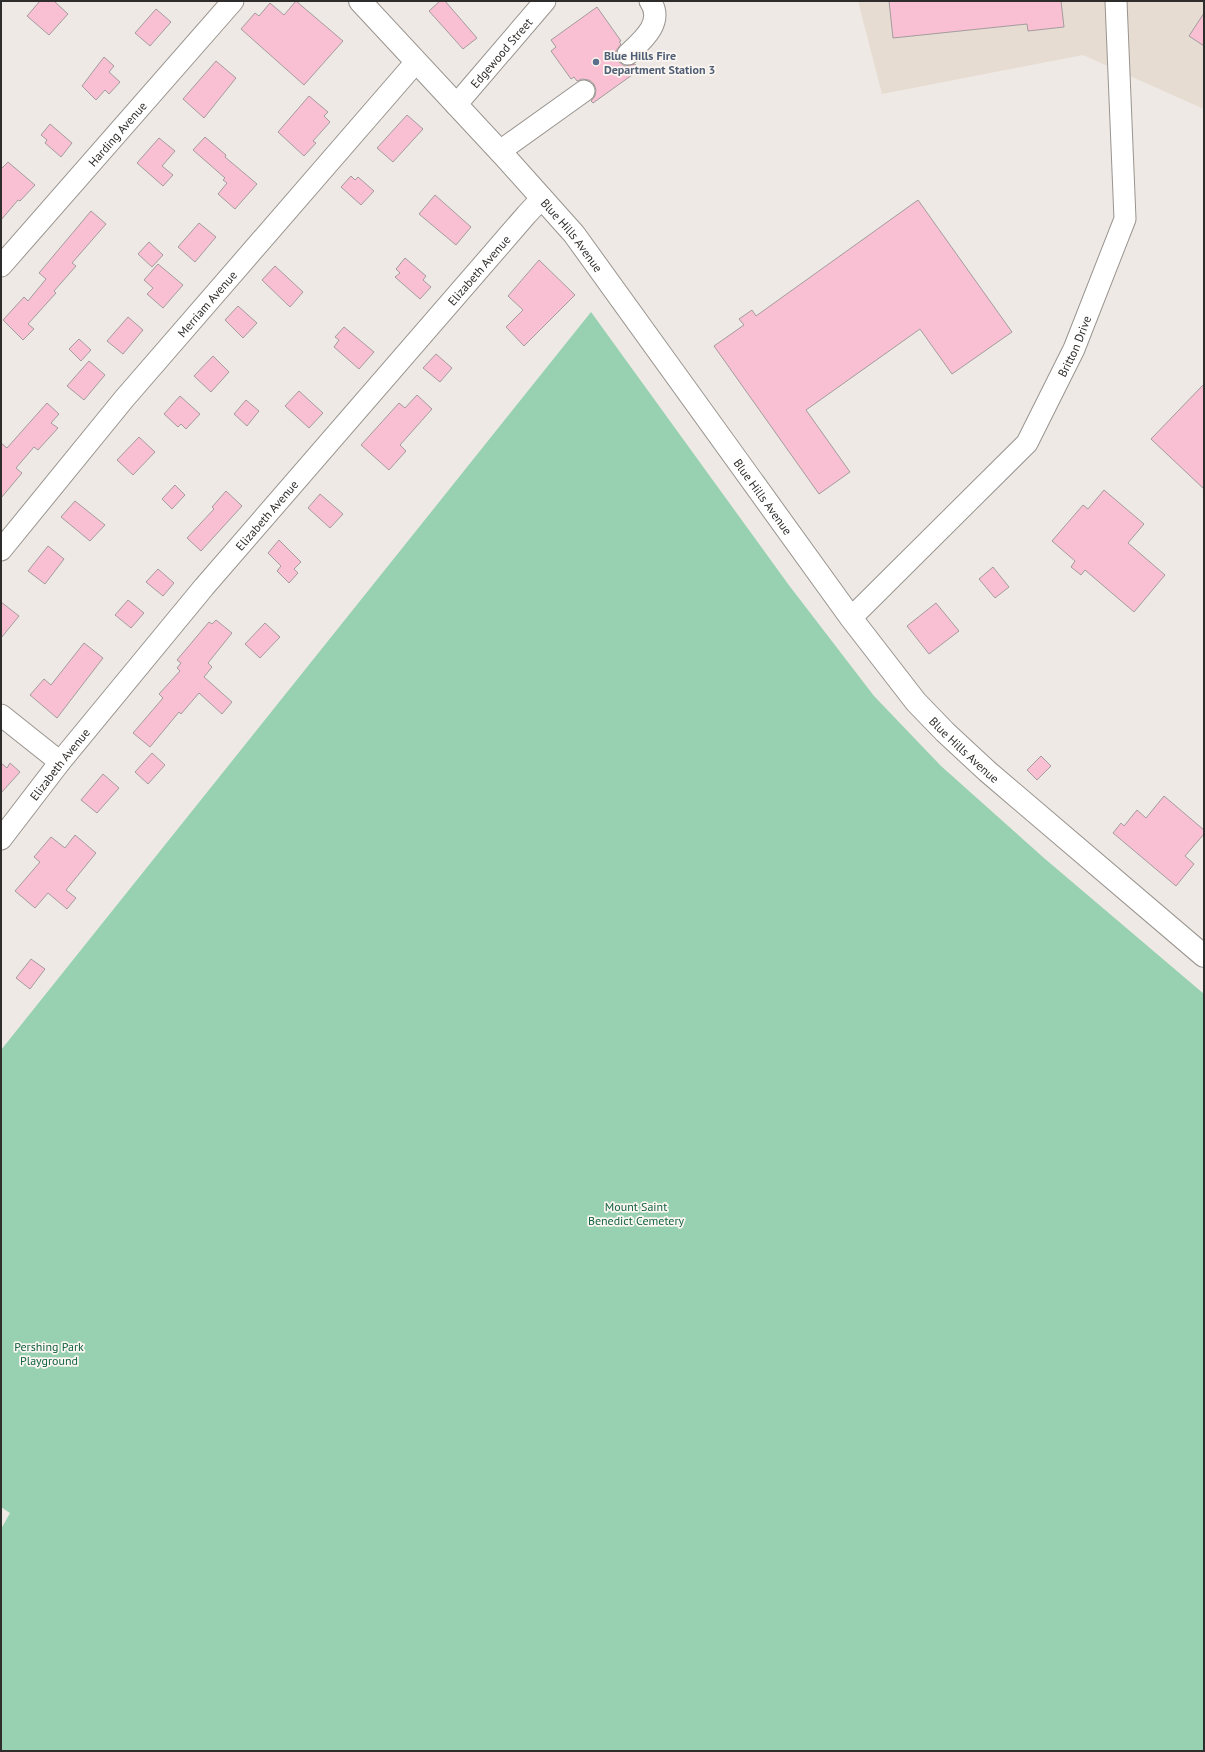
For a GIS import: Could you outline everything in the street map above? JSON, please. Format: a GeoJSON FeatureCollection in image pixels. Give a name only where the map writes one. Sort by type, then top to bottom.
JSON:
{"type":"FeatureCollection","features":[{"type":"Feature","properties":{"kind":"main road","name":"Blue Hills Avenue"},"geometry":{"type":"LineString","coordinates":[[360,1],[500,151],[574,234],[851,618],[916,702],[945,732],[1015,795],[1204,956]]}},
{"type":"Feature","properties":{"kind":"street","name":"Harding Avenue"},"geometry":{"type":"LineString","coordinates":[[1,266],[232,1]]}},
{"type":"Feature","properties":{"kind":"street","name":"Edgewood Street"},"geometry":{"type":"LineString","coordinates":[[456,105],[545,1]]}},
{"type":"Feature","properties":{"kind":"street"},"geometry":{"type":"LineString","coordinates":[[628,54],[643,40],[653,24],[655,11],[650,1]]}},
{"type":"Feature","properties":{"kind":"street","name":"Britton Drive"},"geometry":{"type":"LineString","coordinates":[[851,618],[1027,443],[1074,349],[1125,219],[1116,1]]}},
{"type":"Feature","properties":{"kind":"street","name":"Merriam Avenue"},"geometry":{"type":"LineString","coordinates":[[1,550],[124,399],[416,62]]}},
{"type":"Feature","properties":{"kind":"street"},"geometry":{"type":"LineString","coordinates":[[500,151],[584,92]]}},
{"type":"Feature","properties":{"kind":"street","name":"Elizabeth Avenue"},"geometry":{"type":"LineString","coordinates":[[1,839],[60,762],[204,587],[526,214],[542,198]]}},
{"type":"Feature","properties":{"kind":"street"},"geometry":{"type":"LineString","coordinates":[[1,715],[60,762]]}},
{"type":"Feature","properties":{"kind":"shaded area"},"geometry":{"type":"Polygon","coordinates":[[[858,1],[1204,1],[1204,109],[1083,55],[882,94],[858,1]]]}},
{"type":"Feature","properties":{"kind":"green space","name":"Mount Saint Benedict Cemetery"},"geometry":{"type":"Polygon","coordinates":[[[591,312],[788,584],[874,696],[941,766],[1044,858],[1204,994],[1204,1751],[1,1751],[1,1529],[10,1513],[1,1507],[1,1050],[591,312]]]}},
{"type":"Feature","properties":{"kind":"building"},"geometry":{"type":"Polygon","coordinates":[[[40,1],[54,1],[68,14],[49,35],[27,16],[40,1]]]}},
{"type":"Feature","properties":{"kind":"building"},"geometry":{"type":"Polygon","coordinates":[[[296,1],[343,41],[304,85],[241,29],[255,13],[259,16],[270,3],[284,15],[296,1]]]}},
{"type":"Feature","properties":{"kind":"building"},"geometry":{"type":"Polygon","coordinates":[[[440,1],[445,1],[477,38],[463,49],[429,11],[440,1]]]}},
{"type":"Feature","properties":{"kind":"building"},"geometry":{"type":"Polygon","coordinates":[[[889,1],[1061,1],[1064,27],[1028,31],[1027,24],[893,38],[889,1]]]}},
{"type":"Feature","properties":{"kind":"building","name":"Blue Hills Fire Department Station 3"},"geometry":{"type":"Polygon","coordinates":[[[597,7],[621,41],[619,42],[621,44],[616,51],[616,56],[619,62],[625,66],[635,64],[639,70],[593,103],[591,101],[595,96],[596,90],[594,84],[589,80],[582,79],[577,81],[574,77],[571,79],[551,51],[556,47],[551,40],[597,7]]]}},
{"type":"Feature","properties":{"kind":"building"},"geometry":{"type":"Polygon","coordinates":[[[156,9],[171,22],[150,46],[135,33],[156,9]]]}},
{"type":"Feature","properties":{"kind":"building"},"geometry":{"type":"Polygon","coordinates":[[[1204,13],[1204,46],[1189,36],[1204,13]]]}},
{"type":"Feature","properties":{"kind":"building"},"geometry":{"type":"Polygon","coordinates":[[[104,57],[114,66],[109,72],[120,82],[109,94],[105,90],[96,100],[82,86],[104,57]]]}},
{"type":"Feature","properties":{"kind":"building"},"geometry":{"type":"Polygon","coordinates":[[[216,61],[236,78],[204,118],[183,99],[216,61]]]}},
{"type":"Feature","properties":{"kind":"building"},"geometry":{"type":"Polygon","coordinates":[[[309,96],[328,112],[324,116],[330,122],[313,141],[316,143],[304,156],[278,132],[309,96]]]}},
{"type":"Feature","properties":{"kind":"building"},"geometry":{"type":"Polygon","coordinates":[[[407,115],[423,129],[393,162],[377,148],[407,115]]]}},
{"type":"Feature","properties":{"kind":"building"},"geometry":{"type":"Polygon","coordinates":[[[50,124],[72,143],[61,157],[45,143],[47,140],[41,135],[50,124]]]}},
{"type":"Feature","properties":{"kind":"building"},"geometry":{"type":"Polygon","coordinates":[[[205,137],[226,155],[225,157],[257,184],[235,209],[218,194],[227,183],[223,180],[225,178],[193,150],[205,137]]]}},
{"type":"Feature","properties":{"kind":"building"},"geometry":{"type":"Polygon","coordinates":[[[159,138],[175,151],[162,166],[173,175],[163,186],[137,163],[159,138]]]}},
{"type":"Feature","properties":{"kind":"building"},"geometry":{"type":"Polygon","coordinates":[[[8,162],[35,185],[20,201],[18,200],[1,220],[1,169],[8,162]]]}},
{"type":"Feature","properties":{"kind":"building"},"geometry":{"type":"Polygon","coordinates":[[[351,176],[355,180],[358,177],[374,191],[361,205],[341,187],[351,176]]]}},
{"type":"Feature","properties":{"kind":"building"},"geometry":{"type":"Polygon","coordinates":[[[435,195],[471,227],[456,245],[419,214],[435,195]]]}},
{"type":"Feature","properties":{"kind":"building"},"geometry":{"type":"Polygon","coordinates":[[[918,200],[1012,332],[952,374],[920,329],[806,410],[850,472],[819,494],[714,346],[744,325],[739,319],[752,310],[756,316],[918,200]]]}},
{"type":"Feature","properties":{"kind":"building"},"geometry":{"type":"Polygon","coordinates":[[[91,211],[106,224],[72,263],[76,266],[54,291],[56,293],[28,324],[34,329],[23,340],[3,320],[24,297],[28,301],[46,279],[39,273],[91,211]]]}},
{"type":"Feature","properties":{"kind":"building"},"geometry":{"type":"Polygon","coordinates":[[[199,223],[216,237],[195,262],[178,247],[199,223]]]}},
{"type":"Feature","properties":{"kind":"building"},"geometry":{"type":"Polygon","coordinates":[[[149,242],[163,255],[152,267],[138,254],[149,242]]]}},
{"type":"Feature","properties":{"kind":"building"},"geometry":{"type":"Polygon","coordinates":[[[405,258],[426,276],[423,280],[431,287],[420,299],[395,277],[400,273],[396,269],[405,258]]]}},
{"type":"Feature","properties":{"kind":"building"},"geometry":{"type":"Polygon","coordinates":[[[539,260],[575,295],[524,346],[506,327],[523,310],[508,296],[539,260]]]}},
{"type":"Feature","properties":{"kind":"building"},"geometry":{"type":"Polygon","coordinates":[[[158,264],[183,285],[163,308],[147,294],[153,288],[144,280],[158,264]]]}},
{"type":"Feature","properties":{"kind":"building"},"geometry":{"type":"Polygon","coordinates":[[[275,266],[303,292],[290,307],[262,280],[275,266]]]}},
{"type":"Feature","properties":{"kind":"building"},"geometry":{"type":"Polygon","coordinates":[[[238,306],[257,323],[243,338],[225,320],[238,306]]]}},
{"type":"Feature","properties":{"kind":"building"},"geometry":{"type":"Polygon","coordinates":[[[128,317],[143,330],[123,354],[107,341],[128,317]]]}},
{"type":"Feature","properties":{"kind":"building"},"geometry":{"type":"Polygon","coordinates":[[[344,327],[374,352],[359,369],[334,347],[339,340],[335,337],[344,327]]]}},
{"type":"Feature","properties":{"kind":"building"},"geometry":{"type":"Polygon","coordinates":[[[79,339],[91,350],[81,361],[69,349],[79,339]]]}},
{"type":"Feature","properties":{"kind":"building"},"geometry":{"type":"Polygon","coordinates":[[[436,354],[452,368],[440,382],[423,368],[436,354]]]}},
{"type":"Feature","properties":{"kind":"building"},"geometry":{"type":"Polygon","coordinates":[[[213,356],[229,372],[211,392],[194,376],[213,356]]]}},
{"type":"Feature","properties":{"kind":"building"},"geometry":{"type":"Polygon","coordinates":[[[89,361],[105,375],[84,400],[67,386],[89,361]]]}},
{"type":"Feature","properties":{"kind":"building"},"geometry":{"type":"Polygon","coordinates":[[[1204,384],[1204,489],[1151,439],[1204,384]]]}},
{"type":"Feature","properties":{"kind":"building"},"geometry":{"type":"Polygon","coordinates":[[[299,391],[323,413],[309,428],[285,406],[299,391]]]}},
{"type":"Feature","properties":{"kind":"building"},"geometry":{"type":"Polygon","coordinates":[[[417,395],[432,409],[400,445],[406,451],[389,470],[361,445],[399,403],[405,408],[417,395]]]}},
{"type":"Feature","properties":{"kind":"building"},"geometry":{"type":"Polygon","coordinates":[[[180,396],[200,414],[186,429],[181,424],[178,427],[164,414],[180,396]]]}},
{"type":"Feature","properties":{"kind":"building"},"geometry":{"type":"Polygon","coordinates":[[[246,400],[259,411],[247,426],[234,414],[246,400]]]}},
{"type":"Feature","properties":{"kind":"building"},"geometry":{"type":"Polygon","coordinates":[[[47,403],[59,414],[51,423],[58,428],[38,450],[34,447],[16,468],[22,473],[1,498],[1,443],[7,448],[47,403]]]}},
{"type":"Feature","properties":{"kind":"building"},"geometry":{"type":"Polygon","coordinates":[[[139,437],[155,452],[133,475],[117,460],[139,437]]]}},
{"type":"Feature","properties":{"kind":"building"},"geometry":{"type":"Polygon","coordinates":[[[175,485],[185,495],[172,509],[162,499],[175,485]]]}},
{"type":"Feature","properties":{"kind":"building"},"geometry":{"type":"Polygon","coordinates":[[[1104,490],[1144,524],[1128,543],[1165,575],[1134,612],[1085,570],[1081,575],[1071,567],[1075,561],[1052,541],[1083,505],[1088,509],[1104,490]]]}},
{"type":"Feature","properties":{"kind":"building"},"geometry":{"type":"Polygon","coordinates":[[[226,491],[242,506],[201,551],[187,538],[214,509],[212,507],[226,491]]]}},
{"type":"Feature","properties":{"kind":"building"},"geometry":{"type":"Polygon","coordinates":[[[320,494],[343,514],[330,528],[308,508],[320,494]]]}},
{"type":"Feature","properties":{"kind":"building"},"geometry":{"type":"Polygon","coordinates":[[[75,501],[105,525],[90,541],[61,517],[75,501]]]}},
{"type":"Feature","properties":{"kind":"building"},"geometry":{"type":"Polygon","coordinates":[[[279,540],[301,562],[294,569],[298,573],[289,583],[277,571],[281,566],[268,553],[279,540]]]}},
{"type":"Feature","properties":{"kind":"building"},"geometry":{"type":"Polygon","coordinates":[[[48,546],[64,559],[45,584],[28,571],[48,546]]]}},
{"type":"Feature","properties":{"kind":"building"},"geometry":{"type":"Polygon","coordinates":[[[993,567],[1009,587],[995,598],[979,579],[993,567]]]}},
{"type":"Feature","properties":{"kind":"building"},"geometry":{"type":"Polygon","coordinates":[[[158,569],[174,583],[163,596],[146,582],[158,569]]]}},
{"type":"Feature","properties":{"kind":"building"},"geometry":{"type":"Polygon","coordinates":[[[128,600],[144,613],[131,628],[115,615],[128,600]]]}},
{"type":"Feature","properties":{"kind":"building"},"geometry":{"type":"Polygon","coordinates":[[[1,602],[19,616],[1,638],[1,602]]]}},
{"type":"Feature","properties":{"kind":"building"},"geometry":{"type":"Polygon","coordinates":[[[936,603],[959,631],[929,654],[907,626],[936,603]]]}},
{"type":"Feature","properties":{"kind":"building"},"geometry":{"type":"Polygon","coordinates":[[[216,620],[232,633],[208,663],[212,667],[204,677],[232,702],[222,714],[199,693],[181,714],[179,712],[150,747],[133,733],[163,698],[159,694],[180,671],[177,668],[181,663],[177,660],[209,622],[212,624],[216,620]]]}},
{"type":"Feature","properties":{"kind":"building"},"geometry":{"type":"Polygon","coordinates":[[[265,623],[280,637],[260,658],[245,644],[265,623]]]}},
{"type":"Feature","properties":{"kind":"building"},"geometry":{"type":"Polygon","coordinates":[[[84,643],[103,658],[57,718],[30,695],[44,679],[51,685],[84,643]]]}},
{"type":"Feature","properties":{"kind":"building"},"geometry":{"type":"Polygon","coordinates":[[[152,753],[165,765],[148,784],[135,772],[152,753]]]}},
{"type":"Feature","properties":{"kind":"building"},"geometry":{"type":"Polygon","coordinates":[[[1041,756],[1051,766],[1037,780],[1027,770],[1041,756]]]}},
{"type":"Feature","properties":{"kind":"building"},"geometry":{"type":"Polygon","coordinates":[[[1,763],[7,768],[10,763],[20,772],[1,793],[1,763]]]}},
{"type":"Feature","properties":{"kind":"building"},"geometry":{"type":"Polygon","coordinates":[[[103,774],[119,788],[97,813],[81,800],[103,774]]]}},
{"type":"Feature","properties":{"kind":"building"},"geometry":{"type":"Polygon","coordinates":[[[1164,796],[1204,830],[1204,834],[1185,856],[1194,864],[1176,886],[1113,833],[1121,823],[1124,826],[1137,810],[1146,818],[1164,796]]]}},
{"type":"Feature","properties":{"kind":"building"},"geometry":{"type":"Polygon","coordinates":[[[75,835],[96,853],[66,890],[76,898],[67,909],[48,893],[35,908],[15,891],[40,862],[34,857],[51,837],[65,848],[75,835]]]}},
{"type":"Feature","properties":{"kind":"building"},"geometry":{"type":"Polygon","coordinates":[[[31,959],[45,969],[30,989],[16,978],[31,959]]]}},
{"type":"Feature","properties":{"kind":"place","name":"Blue Hills Fire Department Station 3"},"geometry":{"type":"Point","coordinates":[596,62]}},
{"type":"Feature","properties":{"kind":"park label","name":"Pershing Park Playground"},"geometry":{"type":"Point","coordinates":[49,1353]}}]}
